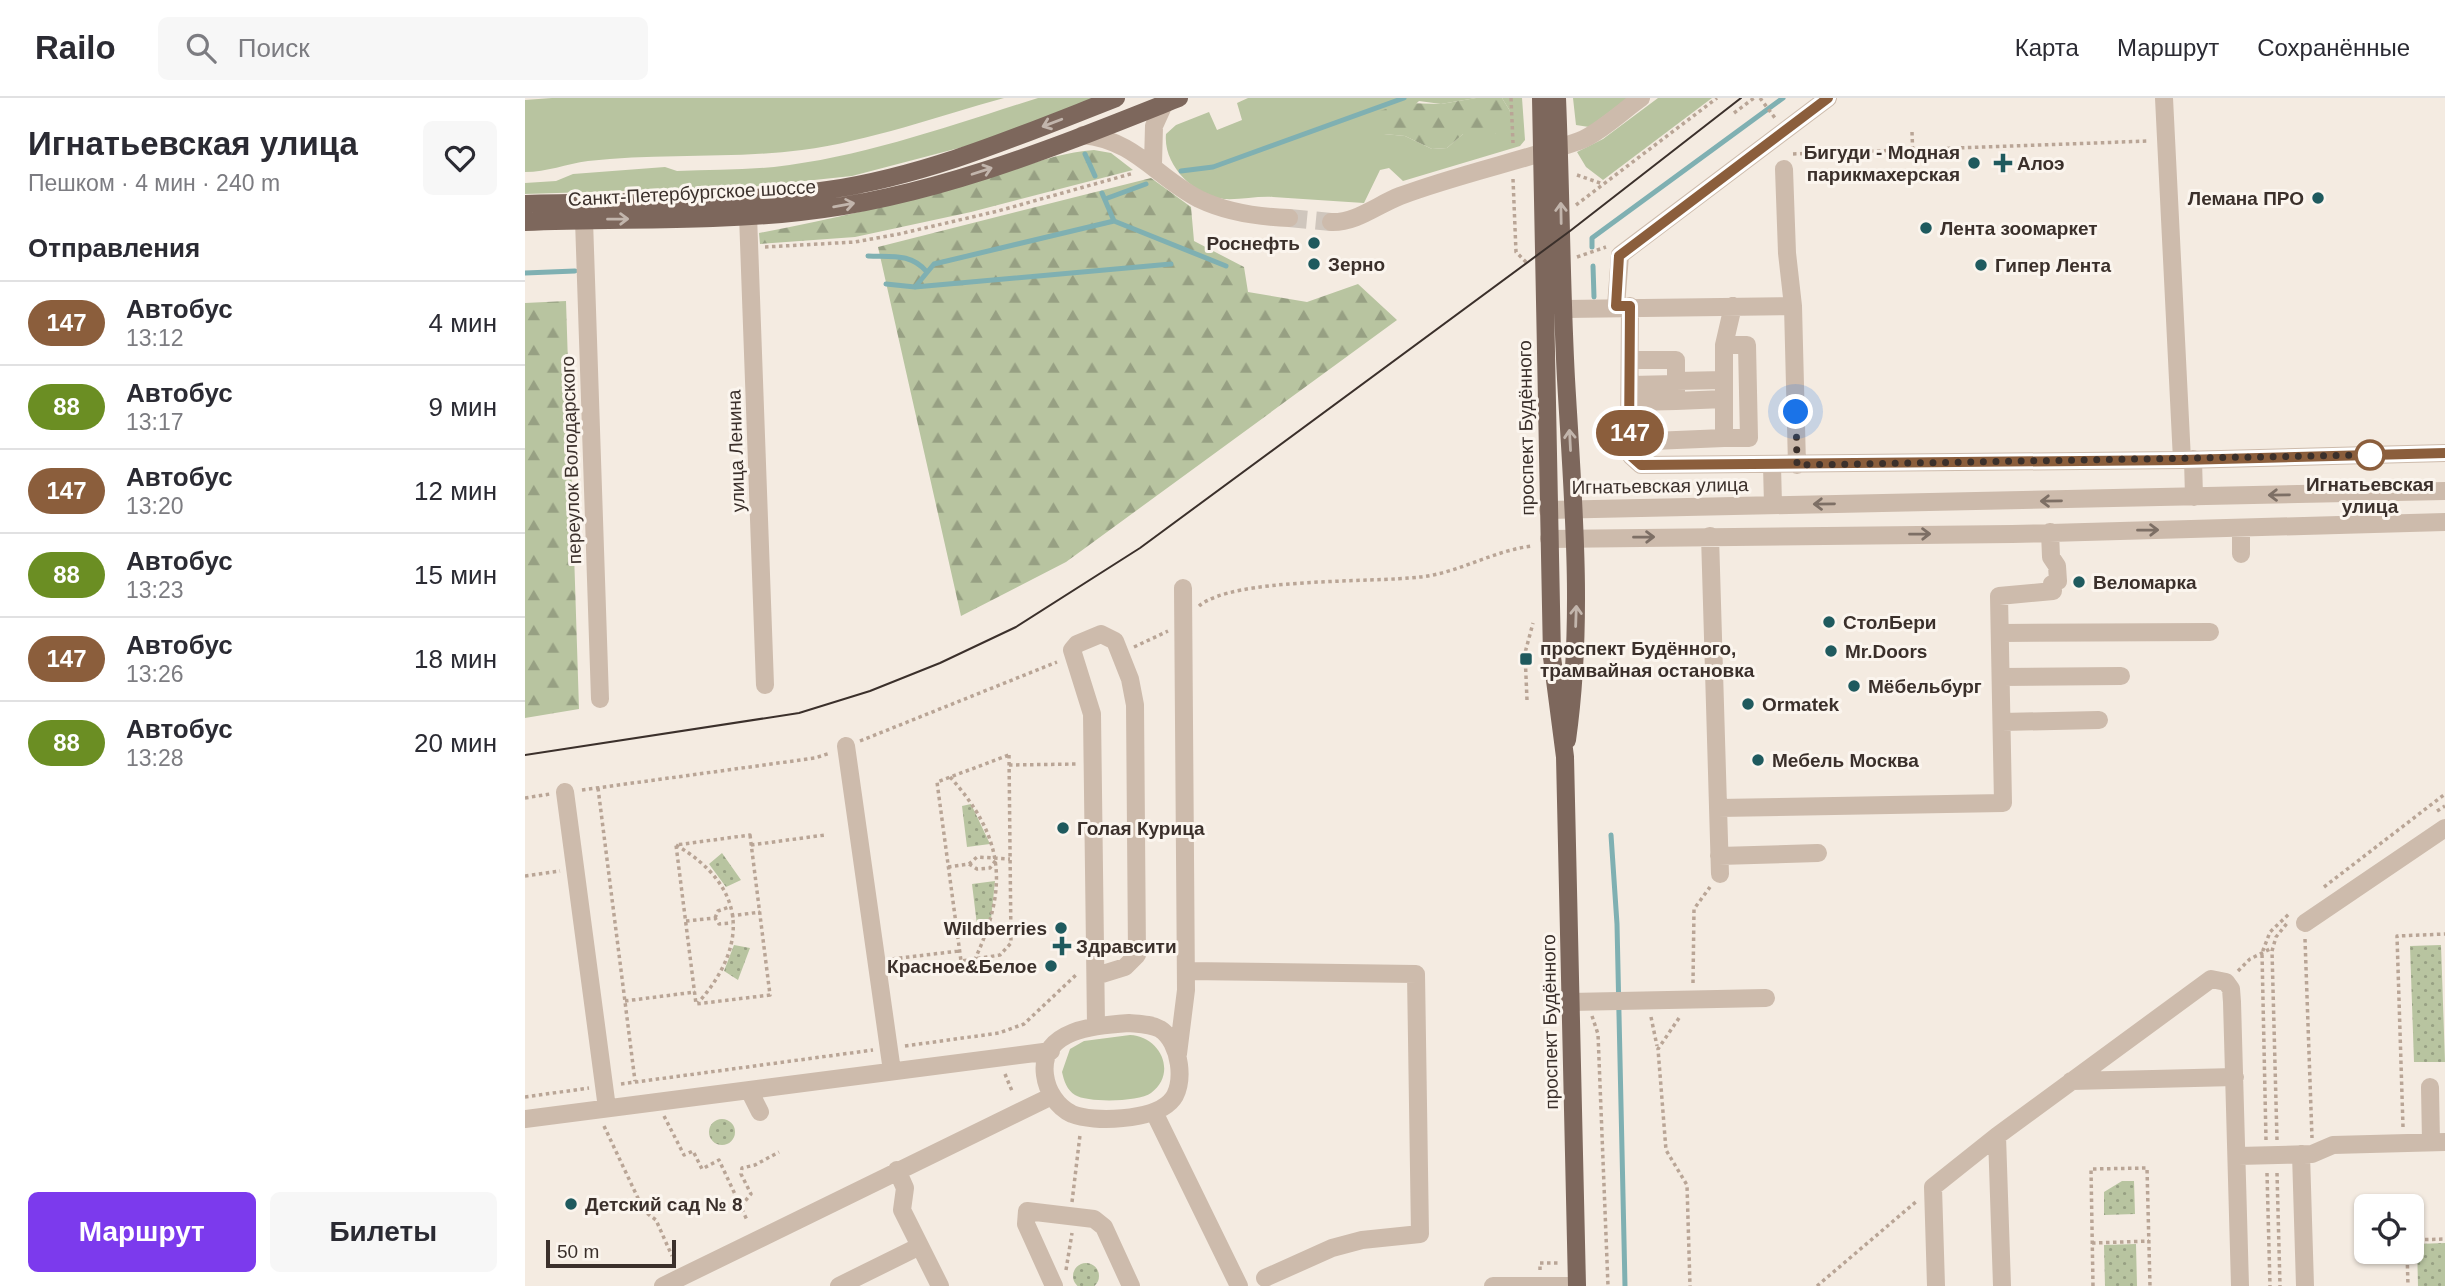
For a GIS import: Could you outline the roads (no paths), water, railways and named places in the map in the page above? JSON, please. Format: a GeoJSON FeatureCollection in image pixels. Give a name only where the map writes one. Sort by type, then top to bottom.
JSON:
{"type":"FeatureCollection","features":[{"type":"Feature","properties":{"kind":"main road","name":"Санкт-Петербургское шоссе"},"geometry":{"type":"LineString","coordinates":[[525,204],[749,197],[828,190],[934,167],[1116,98]]}},
{"type":"Feature","properties":{"kind":"main road","name":"проспект Будённого"},"geometry":{"type":"LineString","coordinates":[[1541,98],[1548,510],[1541,542],[1565,757],[1579,1001],[1577,1286]]}},
{"type":"Feature","properties":{"kind":"main road","name":"проспект Будённого"},"geometry":{"type":"LineString","coordinates":[[1557,98],[1576,539],[1573,701],[1565,757]]}},
{"type":"Feature","properties":{"kind":"main road","name":"Санкт-Петербургское шоссе"},"geometry":{"type":"LineString","coordinates":[[525,222],[800,212],[875,199],[976,173],[1172,101]]}},
{"type":"Feature","properties":{"kind":"street"},"geometry":{"type":"LineString","coordinates":[[1331,222],[1344,223],[1399,196],[1513,159],[1542,154],[1580,141],[1641,98]]}},
{"type":"Feature","properties":{"kind":"street"},"geometry":{"type":"LineString","coordinates":[[1828,98],[1619,256],[1630,355],[1629,442],[1631,456],[1641,465],[2188,460],[2445,453]]}},
{"type":"Feature","properties":{"kind":"street"},"geometry":{"type":"LineString","coordinates":[[2164,98],[2188,460],[2194,497]]}},
{"type":"Feature","properties":{"kind":"street"},"geometry":{"type":"LineString","coordinates":[[1148,167],[1154,126],[1172,101]]}},
{"type":"Feature","properties":{"kind":"street"},"geometry":{"type":"LineString","coordinates":[[1083,135],[1117,141],[1148,167],[1200,199],[1236,210],[1289,218]]}},
{"type":"Feature","properties":{"kind":"street"},"geometry":{"type":"LineString","coordinates":[[1787,162],[1787,253],[1793,306],[1797,465]]}},
{"type":"Feature","properties":{"kind":"street","name":"улица Ленина"},"geometry":{"type":"LineString","coordinates":[[748,215],[765,685]]}},
{"type":"Feature","properties":{"kind":"street","name":"переулок Володарского"},"geometry":{"type":"LineString","coordinates":[[584,220],[600,699]]}},
{"type":"Feature","properties":{"kind":"street"},"geometry":{"type":"LineString","coordinates":[[1565,309],[1623,306],[1793,306]]}},
{"type":"Feature","properties":{"kind":"street"},"geometry":{"type":"LineString","coordinates":[[1724,438],[1724,345],[1733,306]]}},
{"type":"Feature","properties":{"kind":"street"},"geometry":{"type":"LineString","coordinates":[[1629,442],[1749,438],[1747,345],[1724,345]]}},
{"type":"Feature","properties":{"kind":"street"},"geometry":{"type":"LineString","coordinates":[[1630,355],[1675,349],[1676,389]]}},
{"type":"Feature","properties":{"kind":"street"},"geometry":{"type":"LineString","coordinates":[[1631,393],[1676,389],[1724,380]]}},
{"type":"Feature","properties":{"kind":"street"},"geometry":{"type":"LineString","coordinates":[[1676,389],[1724,399]]}},
{"type":"Feature","properties":{"kind":"street"},"geometry":{"type":"LineString","coordinates":[[1772,465],[1773,505]]}},
{"type":"Feature","properties":{"kind":"street","name":"Игнатьевская улица"},"geometry":{"type":"LineString","coordinates":[[1548,510],[2445,491]]}},
{"type":"Feature","properties":{"kind":"street"},"geometry":{"type":"LineString","coordinates":[[2011,502],[2012,534]]}},
{"type":"Feature","properties":{"kind":"street"},"geometry":{"type":"LineString","coordinates":[[1541,542],[1710,536],[2012,534],[2445,522]]}},
{"type":"Feature","properties":{"kind":"street"},"geometry":{"type":"LineString","coordinates":[[2241,528],[2241,554]]}},
{"type":"Feature","properties":{"kind":"street"},"geometry":{"type":"LineString","coordinates":[[1718,808],[2003,803],[1999,596],[2053,591],[2052,584],[2058,581],[2057,566],[2051,558],[2050,532]]}},
{"type":"Feature","properties":{"kind":"street"},"geometry":{"type":"LineString","coordinates":[[1710,536],[1719,865],[1818,853]]}},
{"type":"Feature","properties":{"kind":"street"},"geometry":{"type":"LineString","coordinates":[[1178,1054],[1162,1030],[1148,1025],[1096,1026],[1060,1038],[1051,1051],[1044,1072],[1052,1096],[1072,1114],[1093,1118],[1133,1117],[1154,1112],[1170,1102],[1177,1093],[1186,971],[1183,588]]}},
{"type":"Feature","properties":{"kind":"street"},"geometry":{"type":"LineString","coordinates":[[2000,633],[2210,632]]}},
{"type":"Feature","properties":{"kind":"street"},"geometry":{"type":"LineString","coordinates":[[1090,972],[1125,967],[1137,955],[1135,705],[1130,679],[1115,641],[1101,634],[1077,644],[1072,656],[1093,714],[1090,972],[1096,1026]]}},
{"type":"Feature","properties":{"kind":"street"},"geometry":{"type":"LineString","coordinates":[[2001,677],[2122,676]]}},
{"type":"Feature","properties":{"kind":"street"},"geometry":{"type":"LineString","coordinates":[[2001,722],[2099,720]]}},
{"type":"Feature","properties":{"kind":"street"},"geometry":{"type":"LineString","coordinates":[[846,746],[892,1071]]}},
{"type":"Feature","properties":{"kind":"street"},"geometry":{"type":"LineString","coordinates":[[559,793],[604,1086],[605,1115]]}},
{"type":"Feature","properties":{"kind":"street"},"geometry":{"type":"LineString","coordinates":[[2299,916],[2440,821]]}},
{"type":"Feature","properties":{"kind":"street"},"geometry":{"type":"LineString","coordinates":[[1186,971],[1416,974],[1420,1234],[1352,1242],[1265,1278]]}},
{"type":"Feature","properties":{"kind":"street"},"geometry":{"type":"LineString","coordinates":[[1936,1286],[1933,1187],[1997,1136],[2199,985],[2211,979],[2226,982],[2231,989],[2240,1286]]}},
{"type":"Feature","properties":{"kind":"street"},"geometry":{"type":"LineString","coordinates":[[1579,1001],[1766,998]]}},
{"type":"Feature","properties":{"kind":"street"},"geometry":{"type":"LineString","coordinates":[[525,1119],[605,1115],[749,1090],[1051,1051]]}},
{"type":"Feature","properties":{"kind":"street"},"geometry":{"type":"LineString","coordinates":[[2071,1081],[2235,1077]]}},
{"type":"Feature","properties":{"kind":"street"},"geometry":{"type":"LineString","coordinates":[[2238,1156],[2307,1154],[2333,1145],[2438,1142],[2430,1087]]}},
{"type":"Feature","properties":{"kind":"street"},"geometry":{"type":"LineString","coordinates":[[749,1090],[760,1112]]}},
{"type":"Feature","properties":{"kind":"street"},"geometry":{"type":"LineString","coordinates":[[665,1286],[1052,1096]]}},
{"type":"Feature","properties":{"kind":"street"},"geometry":{"type":"LineString","coordinates":[[1154,1112],[1239,1286]]}},
{"type":"Feature","properties":{"kind":"street"},"geometry":{"type":"LineString","coordinates":[[1997,1136],[2002,1286]]}},
{"type":"Feature","properties":{"kind":"street"},"geometry":{"type":"LineString","coordinates":[[2305,1286],[2307,1154]]}},
{"type":"Feature","properties":{"kind":"street"},"geometry":{"type":"LineString","coordinates":[[897,1170],[905,1188],[902,1210],[940,1286]]}},
{"type":"Feature","properties":{"kind":"street"},"geometry":{"type":"LineString","coordinates":[[1060,1280],[1026,1224],[1027,1211],[1094,1219],[1104,1227],[1131,1286]]}},
{"type":"Feature","properties":{"kind":"street"},"geometry":{"type":"LineString","coordinates":[[839,1286],[920,1246]]}},
{"type":"Feature","properties":{"kind":"street"},"geometry":{"type":"LineString","coordinates":[[1493,1286],[1577,1286]]}},
{"type":"Feature","properties":{"kind":"waterway"},"geometry":{"type":"LineString","coordinates":[[1181,171],[1213,167],[1404,98]]}},
{"type":"Feature","properties":{"kind":"waterway"},"geometry":{"type":"LineString","coordinates":[[1592,247],[1592,238],[1783,98]]}},
{"type":"Feature","properties":{"kind":"waterway"},"geometry":{"type":"LineString","coordinates":[[1085,154],[1095,176]]}},
{"type":"Feature","properties":{"kind":"waterway"},"geometry":{"type":"LineString","coordinates":[[1105,199],[1146,184]]}},
{"type":"Feature","properties":{"kind":"waterway"},"geometry":{"type":"LineString","coordinates":[[1102,193],[1114,221],[1226,266]]}},
{"type":"Feature","properties":{"kind":"waterway"},"geometry":{"type":"LineString","coordinates":[[915,287],[934,264],[1114,221]]}},
{"type":"Feature","properties":{"kind":"waterway"},"geometry":{"type":"LineString","coordinates":[[868,256],[908,259],[927,272]]}},
{"type":"Feature","properties":{"kind":"waterway"},"geometry":{"type":"LineString","coordinates":[[886,284],[915,287],[1171,264]]}},
{"type":"Feature","properties":{"kind":"waterway"},"geometry":{"type":"LineString","coordinates":[[1593,266],[1594,297]]}},
{"type":"Feature","properties":{"kind":"waterway"},"geometry":{"type":"LineString","coordinates":[[525,273],[575,271]]}},
{"type":"Feature","properties":{"kind":"waterway"},"geometry":{"type":"LineString","coordinates":[[1611,835],[1617,924],[1625,1286]]}},
{"type":"Feature","properties":{"kind":"tunnel"},"geometry":{"type":"LineString","coordinates":[[1289,218],[1331,222]]}},
{"type":"Feature","properties":{"kind":"tram line"},"geometry":{"type":"LineString","coordinates":[[525,755],[799,713],[870,691],[940,663],[1016,627],[1140,548],[1570,231],[1741,98]]}},
{"type":"Feature","properties":{"kind":"place","name":"Бигуди - Модная парикмахерская"},"geometry":{"type":"Point","coordinates":[1974,163]}},
{"type":"Feature","properties":{"kind":"place","name":"Алоэ"},"geometry":{"type":"Point","coordinates":[2003,163]}},
{"type":"Feature","properties":{"kind":"place","name":"Лемана ПРО"},"geometry":{"type":"Point","coordinates":[2318,198]}},
{"type":"Feature","properties":{"kind":"place","name":"Лента зоомаркет"},"geometry":{"type":"Point","coordinates":[1926,228]}},
{"type":"Feature","properties":{"kind":"place","name":"Роснефть"},"geometry":{"type":"Point","coordinates":[1314,243]}},
{"type":"Feature","properties":{"kind":"place","name":"Зерно"},"geometry":{"type":"Point","coordinates":[1314,264]}},
{"type":"Feature","properties":{"kind":"place","name":"Гипер Лента"},"geometry":{"type":"Point","coordinates":[1981,265]}},
{"type":"Feature","properties":{"kind":"place","name":"Игнатьевская улица"},"geometry":{"type":"Point","coordinates":[2370,455]}},
{"type":"Feature","properties":{"kind":"place","name":"Веломарка"},"geometry":{"type":"Point","coordinates":[2079,582]}},
{"type":"Feature","properties":{"kind":"place","name":"СтолБери"},"geometry":{"type":"Point","coordinates":[1829,622]}},
{"type":"Feature","properties":{"kind":"place","name":"Mr.Doors"},"geometry":{"type":"Point","coordinates":[1831,651]}},
{"type":"Feature","properties":{"kind":"place","name":"проспект Будённого, трамвайная остановка"},"geometry":{"type":"Point","coordinates":[1526,659]}},
{"type":"Feature","properties":{"kind":"place","name":"Мёбельбург"},"geometry":{"type":"Point","coordinates":[1854,686]}},
{"type":"Feature","properties":{"kind":"place","name":"Ormatek"},"geometry":{"type":"Point","coordinates":[1748,704]}},
{"type":"Feature","properties":{"kind":"place","name":"Мебель Москва"},"geometry":{"type":"Point","coordinates":[1758,760]}},
{"type":"Feature","properties":{"kind":"place","name":"Голая Курица"},"geometry":{"type":"Point","coordinates":[1063,828]}},
{"type":"Feature","properties":{"kind":"place","name":"Wildberries"},"geometry":{"type":"Point","coordinates":[1061,928]}},
{"type":"Feature","properties":{"kind":"place","name":"Здравсити"},"geometry":{"type":"Point","coordinates":[1062,946]}},
{"type":"Feature","properties":{"kind":"place","name":"Красное&Белое"},"geometry":{"type":"Point","coordinates":[1051,966]}},
{"type":"Feature","properties":{"kind":"place","name":"Детский сад № 8"},"geometry":{"type":"Point","coordinates":[571,1204]}}]}
